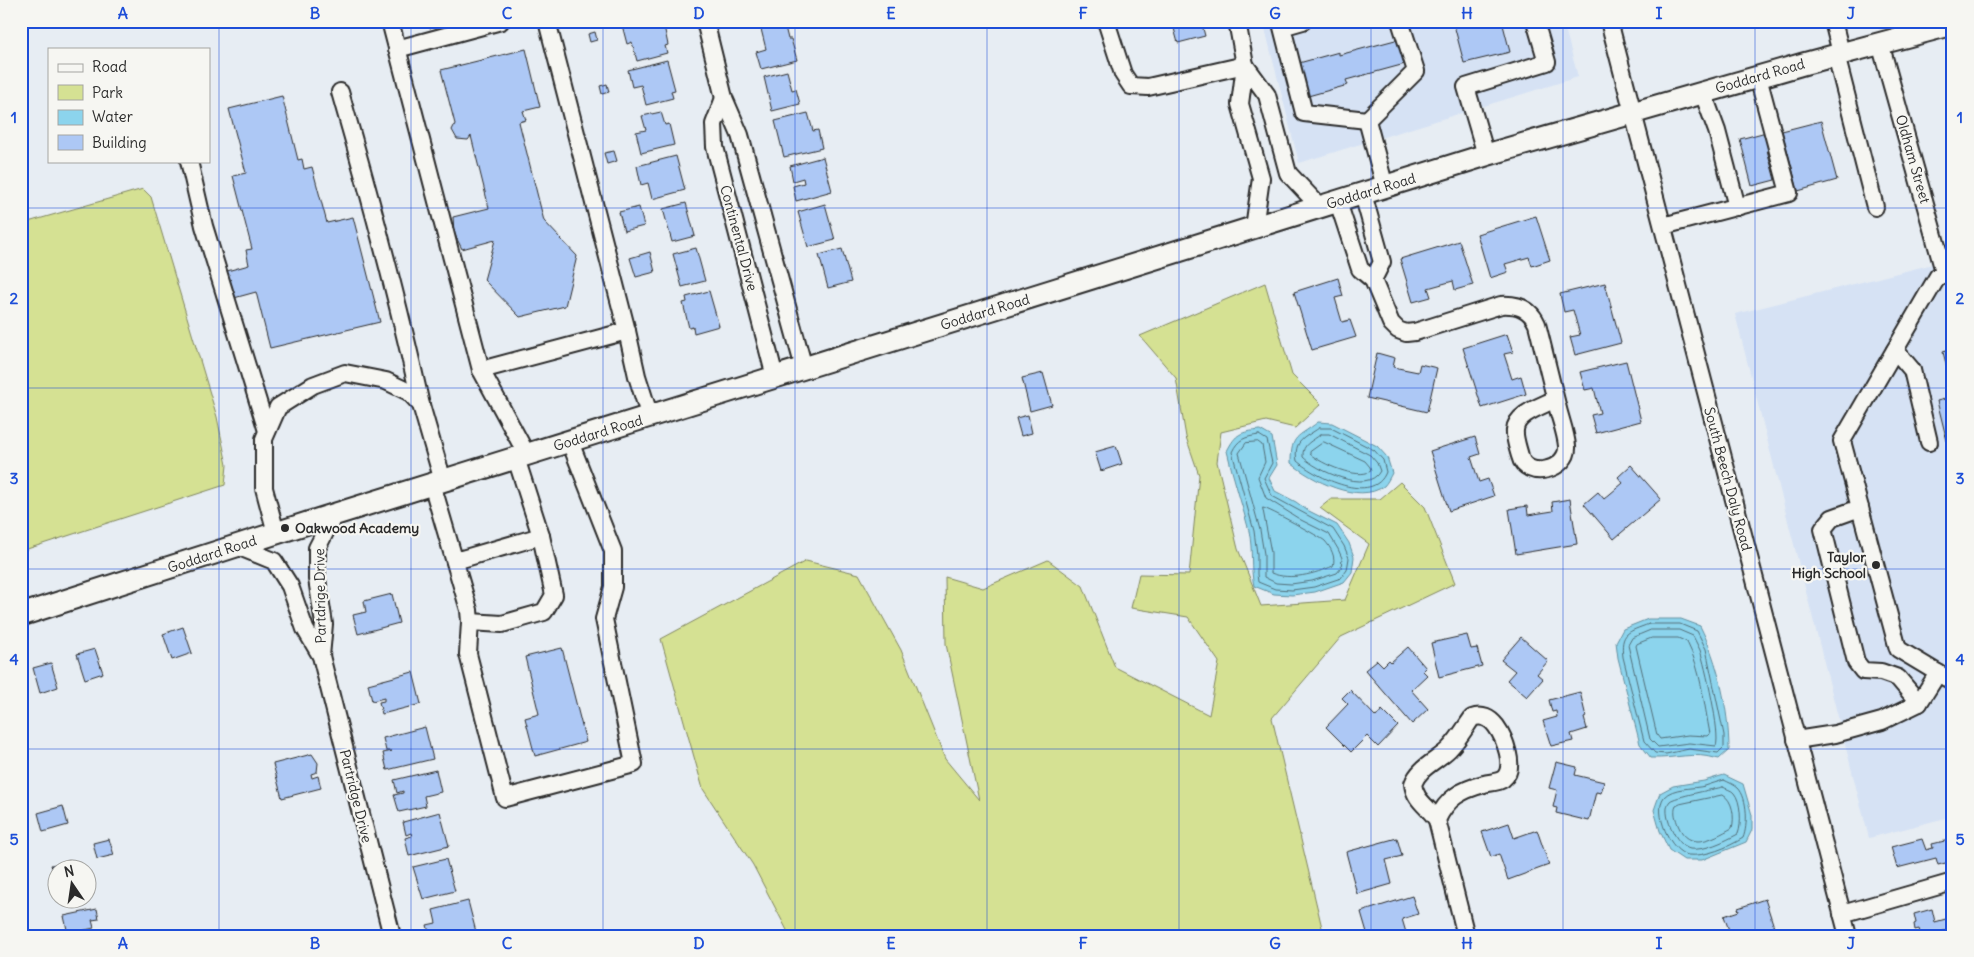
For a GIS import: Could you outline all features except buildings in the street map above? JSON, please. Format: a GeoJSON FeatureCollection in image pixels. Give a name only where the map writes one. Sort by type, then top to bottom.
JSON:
{"type":"FeatureCollection","features":[{"type":"Feature","properties":{"kind":"main road","name":"Goddard Road"},"geometry":{"type":"LineString","coordinates":[[21,615],[438,482],[1486,155],[1953,22]]}},
{"type":"Feature","properties":{"kind":"street"},"geometry":{"type":"LineString","coordinates":[[390,21],[481,370],[521,456],[554,595],[544,612],[502,624],[470,622]]}},
{"type":"Feature","properties":{"kind":"street"},"geometry":{"type":"LineString","coordinates":[[397,49],[501,21]]}},
{"type":"Feature","properties":{"kind":"street"},"geometry":{"type":"LineString","coordinates":[[546,21],[637,376],[650,417]]}},
{"type":"Feature","properties":{"kind":"street","name":"Continental Drive"},"geometry":{"type":"LineString","coordinates":[[705,21],[724,98],[740,135],[804,368]]}},
{"type":"Feature","properties":{"kind":"street"},"geometry":{"type":"LineString","coordinates":[[1106,21],[1123,74],[1131,86],[1148,87],[1245,65]]}},
{"type":"Feature","properties":{"kind":"street"},"geometry":{"type":"LineString","coordinates":[[1237,21],[1245,65],[1240,104],[1261,178],[1254,228]]}},
{"type":"Feature","properties":{"kind":"street"},"geometry":{"type":"LineString","coordinates":[[1302,21],[1282,26],[1304,112],[1367,120]]}},
{"type":"Feature","properties":{"kind":"street"},"geometry":{"type":"LineString","coordinates":[[1367,120],[1416,71],[1400,21]]}},
{"type":"Feature","properties":{"kind":"street"},"geometry":{"type":"LineString","coordinates":[[1486,155],[1466,87],[1547,62],[1536,21]]}},
{"type":"Feature","properties":{"kind":"street","name":"South Beech Daly Road"},"geometry":{"type":"LineString","coordinates":[[1609,21],[1848,936]]}},
{"type":"Feature","properties":{"kind":"street"},"geometry":{"type":"LineString","coordinates":[[1833,21],[1875,207]]}},
{"type":"Feature","properties":{"kind":"street","name":"Oldham Street"},"geometry":{"type":"LineString","coordinates":[[1880,43],[1949,274]]}},
{"type":"Feature","properties":{"kind":"street"},"geometry":{"type":"LineString","coordinates":[[1245,65],[1267,95],[1288,172],[1329,204],[1360,269],[1373,280],[1391,323],[1398,330],[1406,333],[1415,332],[1502,305],[1523,307],[1534,318],[1555,399]]}},
{"type":"Feature","properties":{"kind":"street"},"geometry":{"type":"LineString","coordinates":[[1663,226],[1789,193],[1758,77]]}},
{"type":"Feature","properties":{"kind":"street"},"geometry":{"type":"LineString","coordinates":[[340,92],[378,225],[404,328],[455,561],[469,610],[468,654],[505,798],[634,764],[604,619],[613,587],[612,551],[570,442]]}},
{"type":"Feature","properties":{"kind":"street"},"geometry":{"type":"LineString","coordinates":[[1703,93],[1716,131],[1737,207]]}},
{"type":"Feature","properties":{"kind":"street","name":"Continental Drive"},"geometry":{"type":"LineString","coordinates":[[724,98],[714,124],[715,147],[775,377]]}},
{"type":"Feature","properties":{"kind":"street"},"geometry":{"type":"LineString","coordinates":[[1367,120],[1386,187]]}},
{"type":"Feature","properties":{"kind":"street"},"geometry":{"type":"LineString","coordinates":[[189,162],[204,226],[267,432]]}},
{"type":"Feature","properties":{"kind":"street"},"geometry":{"type":"LineString","coordinates":[[1363,194],[1382,262],[1373,280]]}},
{"type":"Feature","properties":{"kind":"street"},"geometry":{"type":"LineString","coordinates":[[1949,274],[1938,276],[1842,441],[1898,648],[1953,682]]}},
{"type":"Feature","properties":{"kind":"street"},"geometry":{"type":"LineString","coordinates":[[481,370],[627,331]]}},
{"type":"Feature","properties":{"kind":"street"},"geometry":{"type":"LineString","coordinates":[[1895,350],[1912,370],[1929,442]]}},
{"type":"Feature","properties":{"kind":"street"},"geometry":{"type":"LineString","coordinates":[[276,533],[264,488],[264,439],[278,408],[313,386],[345,373],[386,381],[409,392],[421,405]]}},
{"type":"Feature","properties":{"kind":"street"},"geometry":{"type":"LineString","coordinates":[[1860,508],[1832,518],[1823,530],[1856,662],[1863,671],[1882,672],[1898,678],[1919,703]]}},
{"type":"Feature","properties":{"kind":"street","name":"Partdrige Drive"},"geometry":{"type":"LineString","coordinates":[[321,656],[324,624],[318,579],[317,548],[334,515]]}},
{"type":"Feature","properties":{"kind":"street"},"geometry":{"type":"LineString","coordinates":[[455,561],[541,536]]}},
{"type":"Feature","properties":{"kind":"street","name":"Partdrige Drive"},"geometry":{"type":"LineString","coordinates":[[237,546],[274,561],[290,586],[305,629],[321,656]]}},
{"type":"Feature","properties":{"kind":"street","name":"Partridge Drive"},"geometry":{"type":"LineString","coordinates":[[321,656],[392,936]]}},
{"type":"Feature","properties":{"kind":"street"},"geometry":{"type":"LineString","coordinates":[[1796,740],[1835,734],[1882,721],[1919,703],[1938,673]]}},
{"type":"Feature","properties":{"kind":"street"},"geometry":{"type":"LineString","coordinates":[[1437,820],[1443,806],[1454,797],[1468,789],[1499,781],[1507,773],[1509,766],[1508,751],[1503,737],[1490,719],[1485,716],[1472,718],[1451,747],[1420,771],[1415,777],[1413,784],[1416,798],[1431,811],[1437,820],[1466,936]]}},
{"type":"Feature","properties":{"kind":"street"},"geometry":{"type":"LineString","coordinates":[[1842,914],[1953,882]]}},
{"type":"Feature","properties":{"kind":"shaded area"},"geometry":{"type":"Polygon","coordinates":[[[1263,21],[1563,21],[1578,77],[1299,163],[1263,21]]]}},
{"type":"Feature","properties":{"kind":"shaded area","name":"Taylor High School"},"geometry":{"type":"Polygon","coordinates":[[[1953,259],[1953,816],[1869,838],[1735,314],[1953,259]]]}},
{"type":"Feature","properties":{"kind":"green space"},"geometry":{"type":"Polygon","coordinates":[[[143,189],[151,197],[217,417],[227,465],[225,485],[21,551],[21,224],[143,189]]]}},
{"type":"Feature","properties":{"kind":"green space"},"geometry":{"type":"Polygon","coordinates":[[[1265,283],[1292,375],[1321,404],[1295,428],[1266,421],[1221,432],[1217,462],[1238,549],[1261,606],[1345,600],[1369,544],[1320,508],[1331,499],[1380,499],[1400,482],[1425,507],[1455,583],[1341,637],[1272,718],[1324,936],[790,936],[753,865],[703,789],[661,639],[806,561],[859,574],[901,650],[945,759],[979,800],[946,644],[945,577],[983,588],[1048,560],[1083,586],[1115,667],[1209,715],[1219,662],[1188,617],[1131,608],[1139,574],[1189,575],[1199,475],[1186,437],[1176,378],[1140,336],[1265,283]]]}},
{"type":"Feature","properties":{"kind":"water"},"geometry":{"type":"Polygon","coordinates":[[[1318,422],[1332,423],[1377,446],[1387,457],[1392,473],[1384,486],[1374,491],[1362,493],[1349,492],[1323,483],[1291,463],[1294,442],[1301,434],[1318,422]]]}},
{"type":"Feature","properties":{"kind":"water"},"geometry":{"type":"Polygon","coordinates":[[[1260,430],[1272,437],[1277,465],[1269,478],[1275,491],[1337,525],[1349,543],[1354,557],[1352,572],[1344,582],[1315,592],[1292,595],[1274,594],[1254,586],[1249,531],[1227,451],[1233,440],[1240,434],[1260,430]]]}},
{"type":"Feature","properties":{"kind":"water"},"geometry":{"type":"Polygon","coordinates":[[[1648,619],[1681,619],[1700,626],[1717,670],[1725,703],[1729,750],[1719,759],[1692,755],[1651,758],[1640,744],[1618,658],[1616,642],[1623,629],[1648,619]]]}},
{"type":"Feature","properties":{"kind":"water"},"geometry":{"type":"Polygon","coordinates":[[[1724,775],[1743,784],[1752,815],[1752,830],[1746,842],[1702,860],[1684,860],[1669,850],[1660,831],[1654,810],[1660,793],[1673,786],[1704,781],[1724,775]]]}},
{"type":"Feature","properties":{"kind":"place","name":"Oakwood Academy"},"geometry":{"type":"Point","coordinates":[285,528]}},
{"type":"Feature","properties":{"kind":"place","name":"Taylor High School"},"geometry":{"type":"Point","coordinates":[1876,565]}}]}
